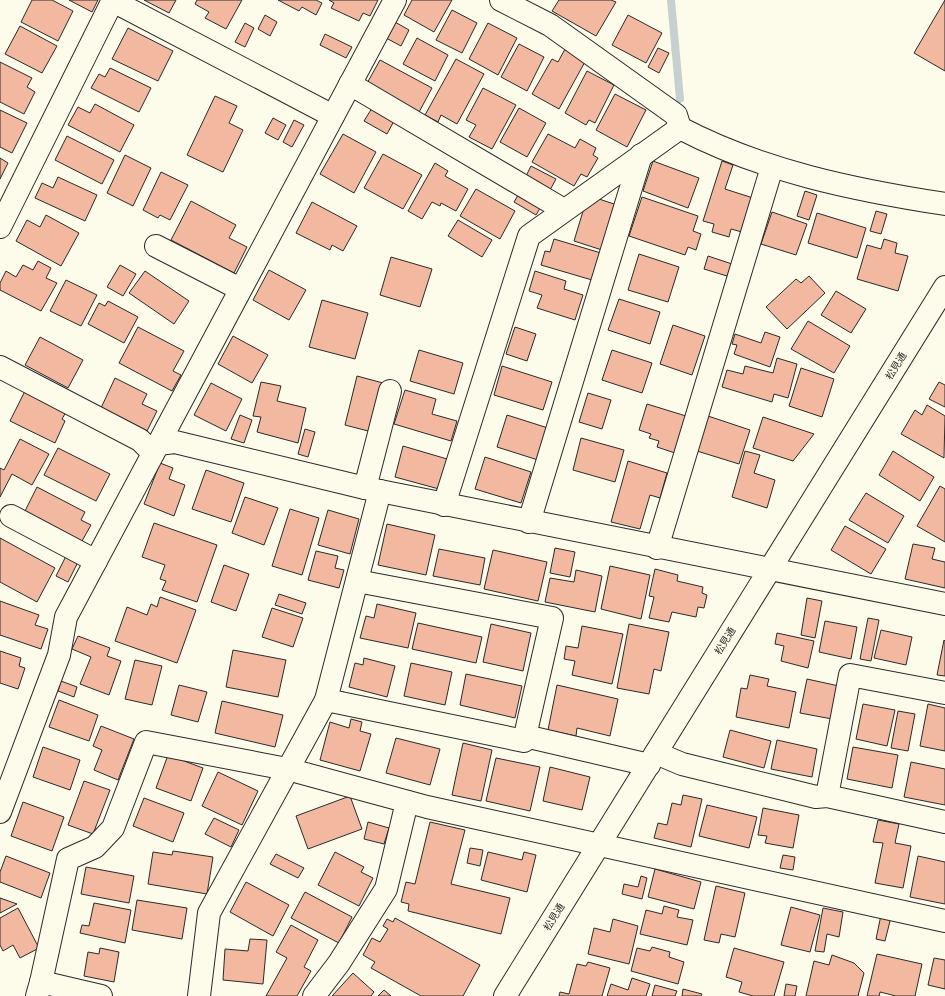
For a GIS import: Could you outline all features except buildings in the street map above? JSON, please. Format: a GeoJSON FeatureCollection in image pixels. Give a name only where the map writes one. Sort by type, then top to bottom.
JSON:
{"type":"FeatureCollection","features":[{"type":"Feature","properties":{"kind":"street"},"geometry":{"type":"LineString","coordinates":[[0,227],[113,0],[333,116]]}},
{"type":"Feature","properties":{"kind":"street"},"geometry":{"type":"LineString","coordinates":[[0,812],[59,655],[66,617],[395,0]]}},
{"type":"Feature","properties":{"kind":"street"},"geometry":{"type":"LineString","coordinates":[[501,0],[550,26],[622,76],[676,115],[680,128],[704,141],[772,167],[888,196],[945,204]]}},
{"type":"Feature","properties":{"kind":"street"},"geometry":{"type":"LineString","coordinates":[[350,84],[564,210]]}},
{"type":"Feature","properties":{"kind":"street"},"geometry":{"type":"LineString","coordinates":[[444,505],[529,236],[680,128]]}},
{"type":"Feature","properties":{"kind":"street"},"geometry":{"type":"LineString","coordinates":[[529,522],[641,155]]}},
{"type":"Feature","properties":{"kind":"street"},"geometry":{"type":"LineString","coordinates":[[657,548],[772,167]]}},
{"type":"Feature","properties":{"kind":"street"},"geometry":{"type":"LineString","coordinates":[[156,246],[240,289]]}},
{"type":"Feature","properties":{"kind":"street","name":"松見通"},"geometry":{"type":"LineString","coordinates":[[506,996],[945,287]]}},
{"type":"Feature","properties":{"kind":"street"},"geometry":{"type":"LineString","coordinates":[[0,367],[155,448],[175,442],[444,505],[945,604]]}},
{"type":"Feature","properties":{"kind":"street"},"geometry":{"type":"LineString","coordinates":[[199,996],[209,913],[326,700],[357,582],[390,391]]}},
{"type":"Feature","properties":{"kind":"street"},"geometry":{"type":"LineString","coordinates":[[11,516],[96,561]]}},
{"type":"Feature","properties":{"kind":"street"},"geometry":{"type":"LineString","coordinates":[[326,700],[524,741],[552,618],[357,582]]}},
{"type":"Feature","properties":{"kind":"street"},"geometry":{"type":"LineString","coordinates":[[827,796],[850,675],[945,693]]}},
{"type":"Feature","properties":{"kind":"street"},"geometry":{"type":"LineString","coordinates":[[525,736],[682,764],[816,797],[827,796],[945,822]]}},
{"type":"Feature","properties":{"kind":"street"},"geometry":{"type":"LineString","coordinates":[[100,996],[39,989],[68,859],[95,847],[113,828],[146,742],[287,769],[407,802],[945,921]]}},
{"type":"Feature","properties":{"kind":"street"},"geometry":{"type":"LineString","coordinates":[[314,996],[339,963],[386,889],[407,802]]}},
{"type":"Feature","properties":{"kind":"waterway"},"geometry":{"type":"LineString","coordinates":[[671,0],[680,99]]}}]}
